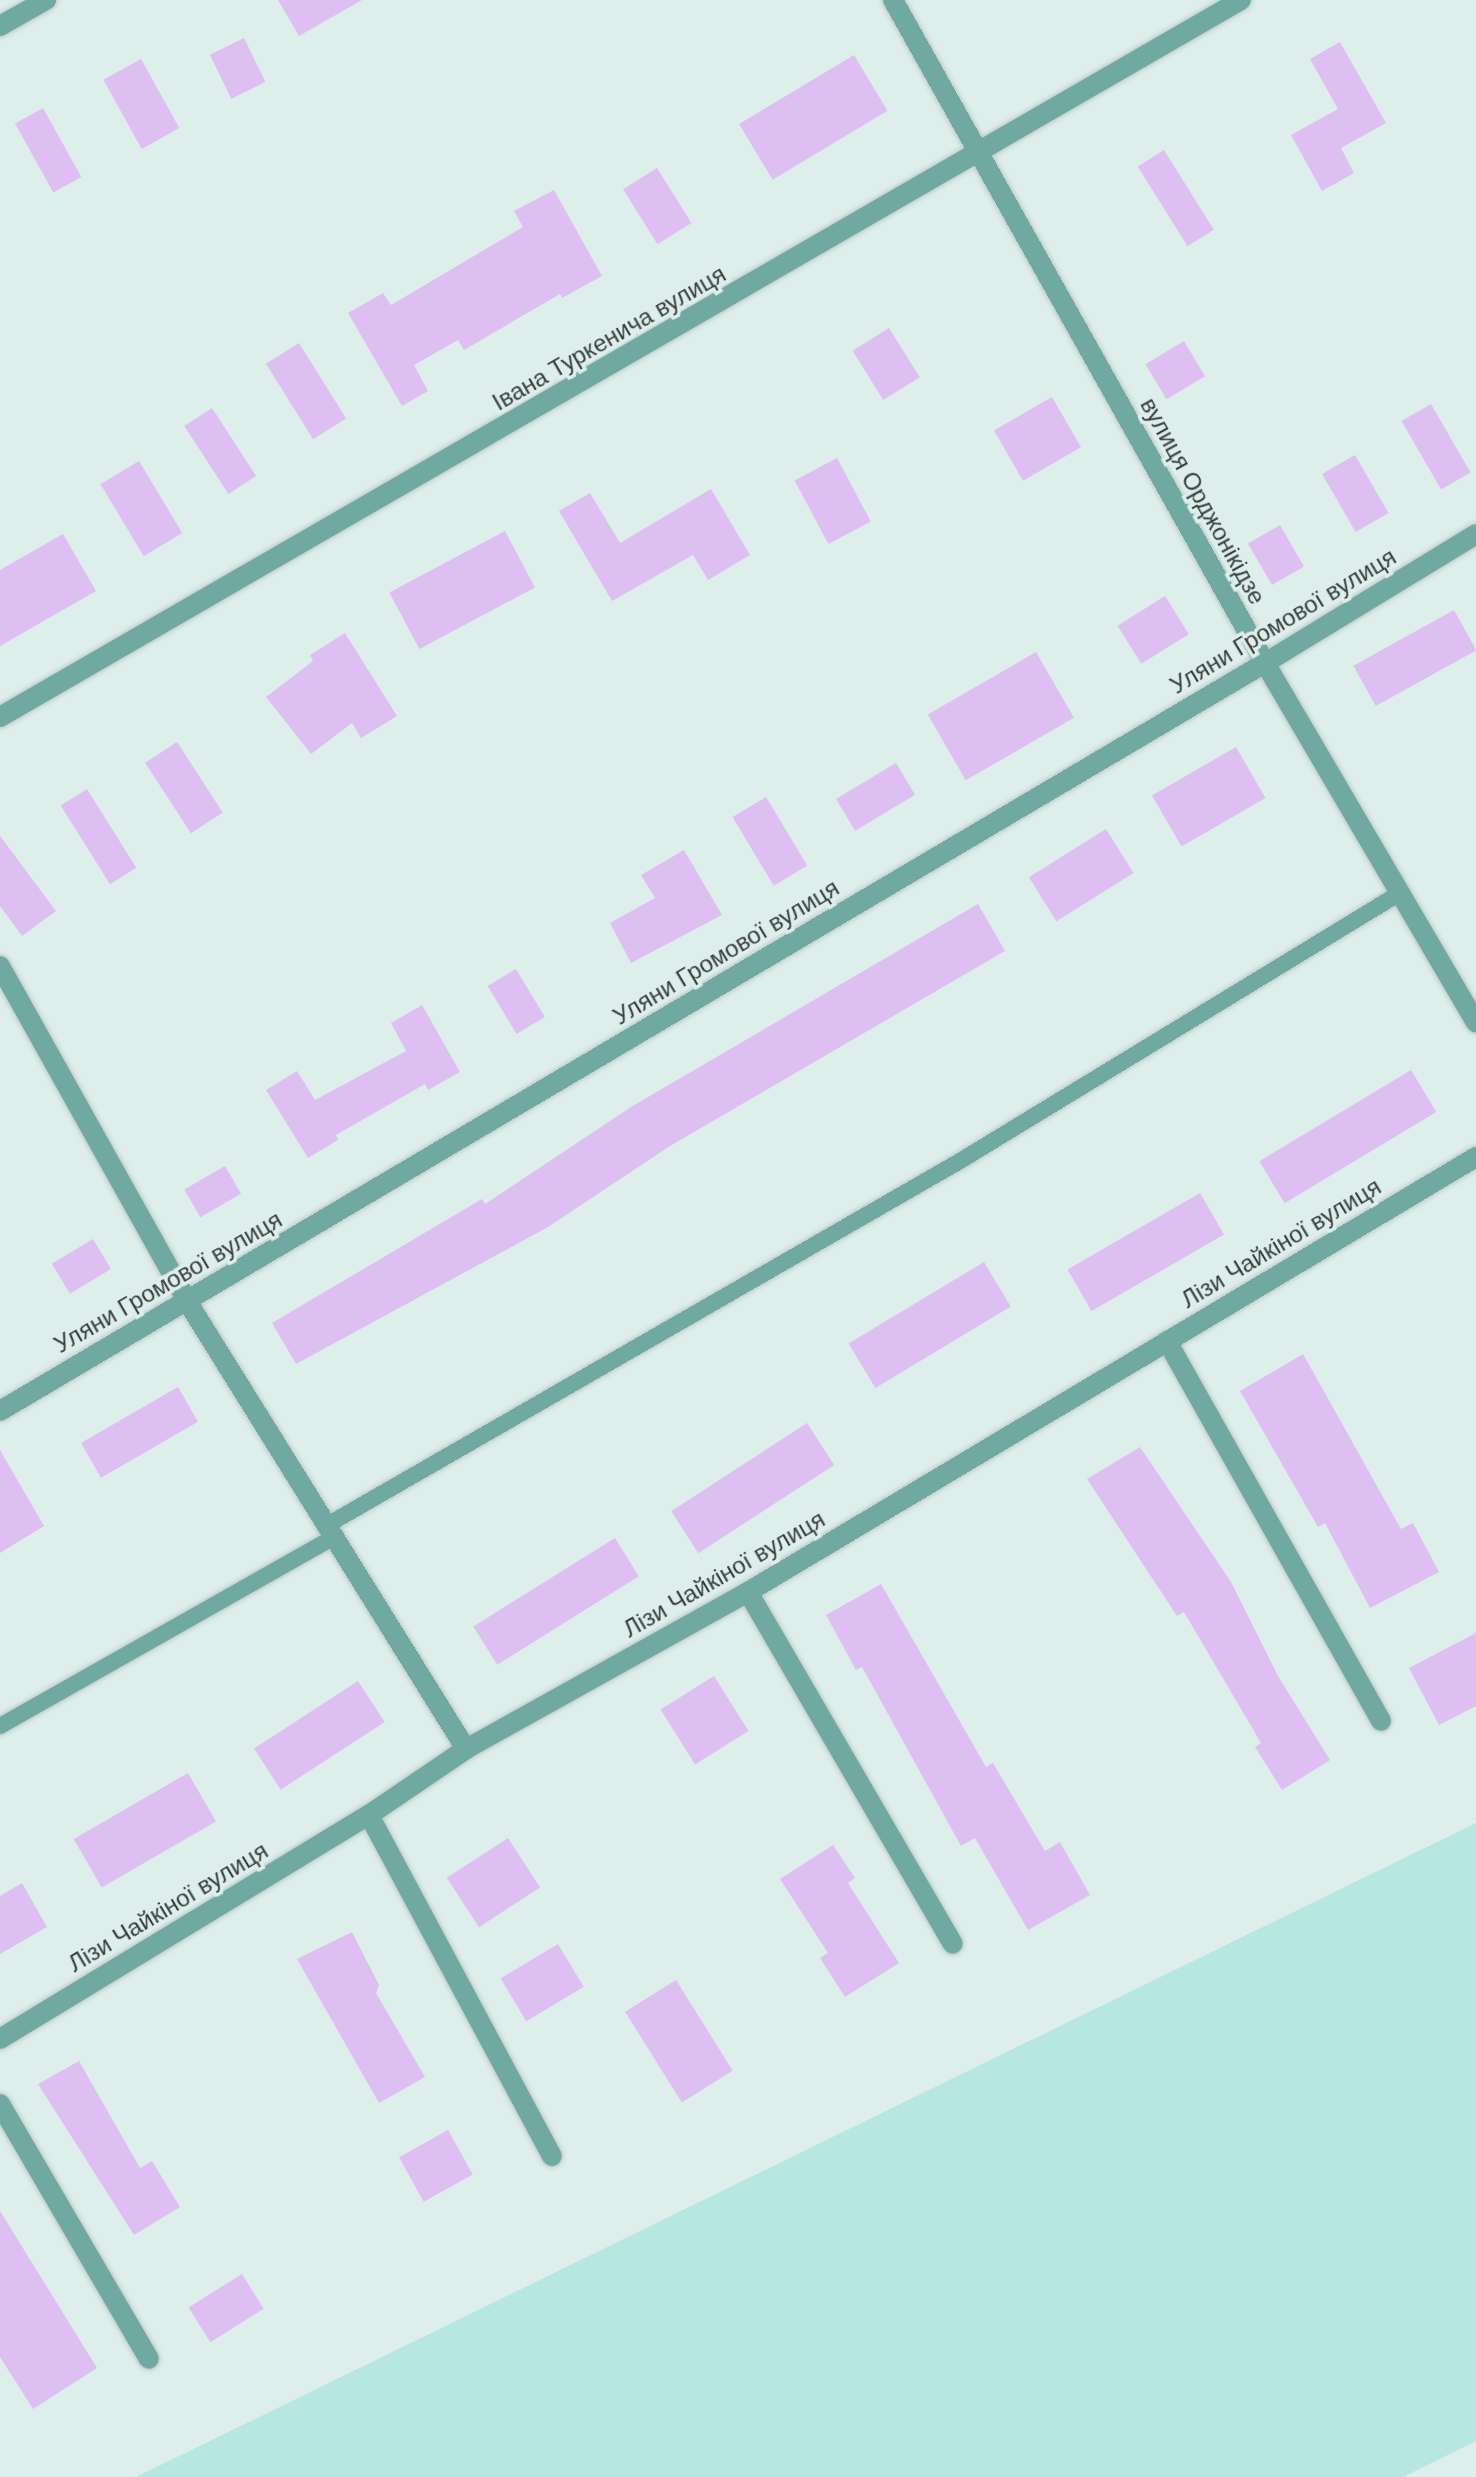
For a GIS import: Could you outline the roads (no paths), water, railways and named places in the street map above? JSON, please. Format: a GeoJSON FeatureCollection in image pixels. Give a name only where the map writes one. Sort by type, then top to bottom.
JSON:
{"type":"FeatureCollection","features":[{"type":"Feature","properties":{"kind":"street"},"geometry":{"type":"LineString","coordinates":[[0,26],[46,0]]}},
{"type":"Feature","properties":{"kind":"street","name":"вулиця Орджонікідзе"},"geometry":{"type":"LineString","coordinates":[[893,0],[1265,663],[1476,1023]]}},
{"type":"Feature","properties":{"kind":"street","name":"Івана Туркенича вулиця"},"geometry":{"type":"LineString","coordinates":[[0,717],[979,156],[1241,0]]}},
{"type":"Feature","properties":{"kind":"street","name":"Уляни Громової вулиця"},"geometry":{"type":"LineString","coordinates":[[0,1411],[1265,663],[1476,534]]}},
{"type":"Feature","properties":{"kind":"street"},"geometry":{"type":"LineString","coordinates":[[0,966],[187,1301],[333,1530],[466,1749]]}},
{"type":"Feature","properties":{"kind":"street","name":"Лізи Чайкіної вулиця"},"geometry":{"type":"LineString","coordinates":[[0,2039],[369,1815],[466,1749],[748,1592],[1476,1157]]}},
{"type":"Feature","properties":{"kind":"street"},"geometry":{"type":"LineString","coordinates":[[1167,1341],[1381,1721]]}},
{"type":"Feature","properties":{"kind":"street"},"geometry":{"type":"LineString","coordinates":[[748,1592],[953,1944]]}},
{"type":"Feature","properties":{"kind":"street"},"geometry":{"type":"LineString","coordinates":[[369,1815],[552,2156]]}},
{"type":"Feature","properties":{"kind":"street"},"geometry":{"type":"LineString","coordinates":[[0,2104],[149,2359]]}},
{"type":"Feature","properties":{"kind":"lane"},"geometry":{"type":"LineString","coordinates":[[0,1726],[960,1161],[1400,893]]}}]}
